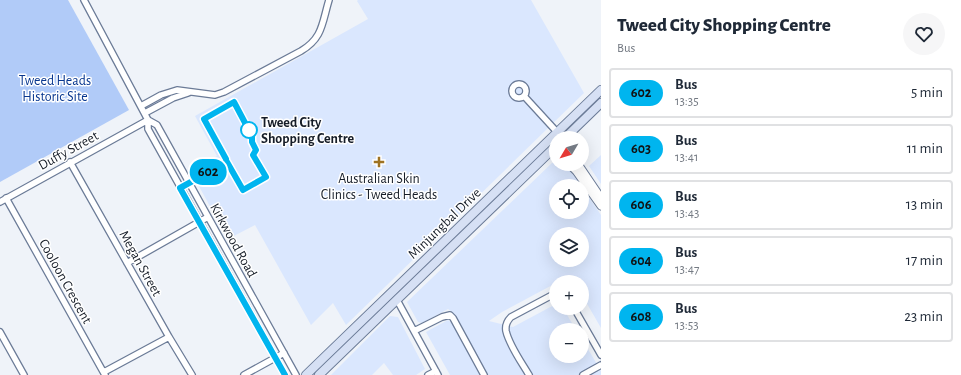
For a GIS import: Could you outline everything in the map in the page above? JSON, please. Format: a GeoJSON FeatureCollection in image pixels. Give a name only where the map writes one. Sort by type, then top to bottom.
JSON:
{"type":"FeatureCollection","features":[{"type":"Feature","properties":{"kind":"main road","name":"Minjungbal Drive"},"geometry":{"type":"LineString","coordinates":[[563,131],[601,90]]}},
{"type":"Feature","properties":{"kind":"main road"},"geometry":{"type":"LineString","coordinates":[[572,131],[601,103]]}},
{"type":"Feature","properties":{"kind":"main road","name":"Minjungbal Drive"},"geometry":{"type":"LineString","coordinates":[[306,375],[393,290],[549,144]]}},
{"type":"Feature","properties":{"kind":"main road","name":"Minjungbal Drive"},"geometry":{"type":"LineString","coordinates":[[319,375],[549,154]]}},
{"type":"Feature","properties":{"kind":"main road"},"geometry":{"type":"LineString","coordinates":[[393,290],[397,300]]}},
{"type":"Feature","properties":{"kind":"street","name":"Kirkwood Road"},"geometry":{"type":"LineString","coordinates":[[84,0],[145,113],[148,120],[148,129],[285,375]]}},
{"type":"Feature","properties":{"kind":"street"},"geometry":{"type":"LineString","coordinates":[[141,106],[170,92],[180,90],[215,95],[224,92],[311,45],[316,39],[329,0]]}},
{"type":"Feature","properties":{"kind":"street"},"geometry":{"type":"LineString","coordinates":[[145,113],[172,98],[188,92]]}},
{"type":"Feature","properties":{"kind":"street"},"geometry":{"type":"LineString","coordinates":[[524,96],[555,131]]}},
{"type":"Feature","properties":{"kind":"street","name":"Kirkwood Road"},"geometry":{"type":"LineString","coordinates":[[148,120],[157,125],[296,375]]}},
{"type":"Feature","properties":{"kind":"street","name":"Duffy Street"},"geometry":{"type":"LineString","coordinates":[[0,202],[148,120]]}},
{"type":"Feature","properties":{"kind":"street","name":"Megan Street"},"geometry":{"type":"LineString","coordinates":[[70,162],[192,375]]}},
{"type":"Feature","properties":{"kind":"street"},"geometry":{"type":"LineString","coordinates":[[576,171],[601,206]]}},
{"type":"Feature","properties":{"kind":"street"},"geometry":{"type":"LineString","coordinates":[[583,171],[601,198]]}},
{"type":"Feature","properties":{"kind":"street","name":"Cooloon Crescent"},"geometry":{"type":"LineString","coordinates":[[6,198],[105,374]]}},
{"type":"Feature","properties":{"kind":"street"},"geometry":{"type":"LineString","coordinates":[[128,262],[208,217]]}},
{"type":"Feature","properties":{"kind":"street"},"geometry":{"type":"LineString","coordinates":[[529,375],[506,332],[506,322],[511,317],[549,296]]}},
{"type":"Feature","properties":{"kind":"street"},"geometry":{"type":"LineString","coordinates":[[397,300],[437,373],[428,375]]}},
{"type":"Feature","properties":{"kind":"street"},"geometry":{"type":"LineString","coordinates":[[414,331],[444,316],[450,315],[484,375]]}},
{"type":"Feature","properties":{"kind":"street"},"geometry":{"type":"LineString","coordinates":[[578,315],[601,355]]}},
{"type":"Feature","properties":{"kind":"street"},"geometry":{"type":"LineString","coordinates":[[0,332],[24,375]]}},
{"type":"Feature","properties":{"kind":"street"},"geometry":{"type":"LineString","coordinates":[[105,374],[169,337]]}},
{"type":"Feature","properties":{"kind":"street"},"geometry":{"type":"LineString","coordinates":[[244,375],[284,353]]}},
{"type":"Feature","properties":{"kind":"street"},"geometry":{"type":"LineString","coordinates":[[583,375],[601,365]]}},
{"type":"Feature","properties":{"kind":"shaded area","name":"Tweed City Shopping Centre"},"geometry":{"type":"Polygon","coordinates":[[[531,0],[584,93],[346,325],[333,303],[311,325],[255,225],[228,239],[190,170],[217,156],[195,116],[368,19],[357,1],[531,0]]]}},
{"type":"Feature","properties":{"kind":"shaded area"},"geometry":{"type":"Polygon","coordinates":[[[601,155],[601,184],[589,166],[601,155]]]}},
{"type":"Feature","properties":{"kind":"shaded area"},"geometry":{"type":"Polygon","coordinates":[[[549,166],[549,171],[571,171],[576,179],[549,179],[549,219],[589,219],[589,197],[601,215],[601,328],[589,307],[589,275],[549,275],[549,287],[502,312],[489,321],[513,327],[549,308],[549,315],[567,315],[572,323],[549,323],[549,363],[589,363],[589,351],[601,371],[601,375],[450,375],[426,332],[448,320],[452,323],[461,337],[466,334],[455,314],[448,309],[422,323],[418,322],[407,302],[549,166]]]}},
{"type":"Feature","properties":{"kind":"shaded area"},"geometry":{"type":"Polygon","coordinates":[[[390,316],[398,317],[425,369],[416,375],[393,375],[384,363],[372,375],[331,375],[390,316]]]}},
{"type":"Feature","properties":{"kind":"green space","name":"Tweed Heads Historic Site"},"geometry":{"type":"Polygon","coordinates":[[[0,0],[68,0],[129,110],[0,182],[0,0]]]}},
{"type":"Feature","properties":{"kind":"bus line","name":"602"},"geometry":{"type":"LineString","coordinates":[[226,159],[204,119],[234,102],[252,136],[252,142],[256,150],[253,155],[266,177],[243,190],[227,162],[180,188],[285,375]]}},
{"type":"Feature","properties":{"kind":"place","name":"Tweed City Shopping Centre"},"geometry":{"type":"Point","coordinates":[249,130]}},
{"type":"Feature","properties":{"kind":"place","name":"Australian Skin Clinics - Tweed Heads"},"geometry":{"type":"Point","coordinates":[379,162]}}]}
